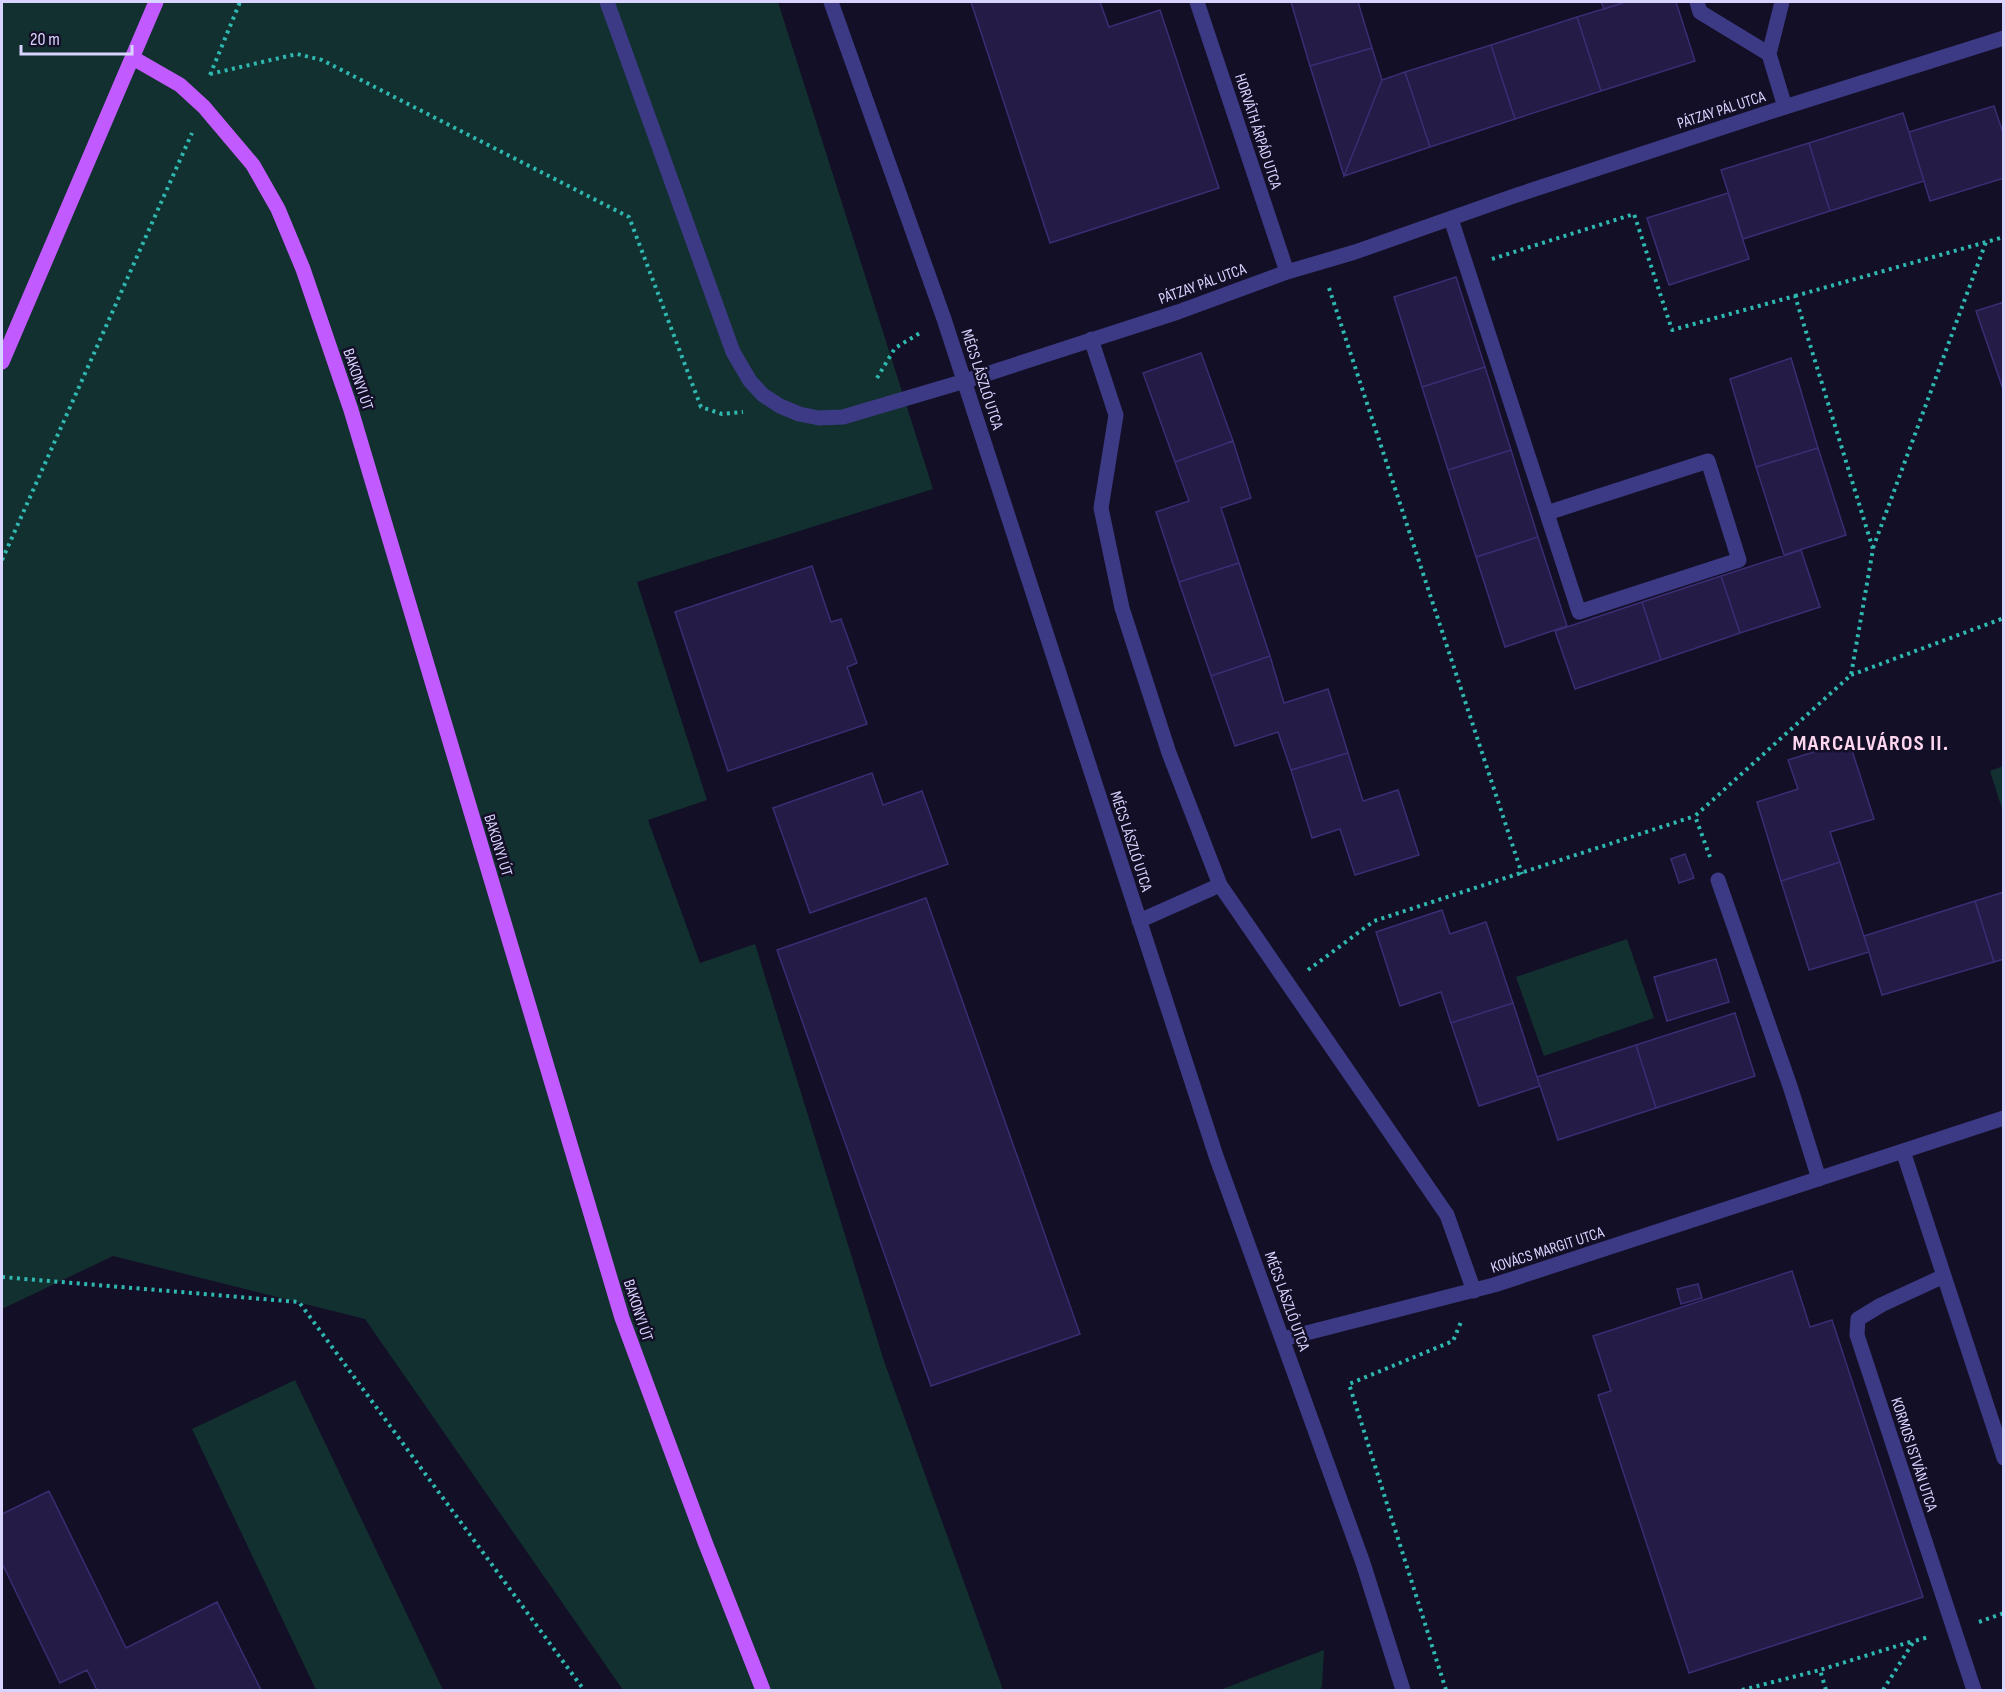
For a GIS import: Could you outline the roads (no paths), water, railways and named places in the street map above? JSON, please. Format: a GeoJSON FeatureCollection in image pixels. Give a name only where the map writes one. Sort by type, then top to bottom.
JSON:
{"type":"FeatureCollection","features":[{"type":"Feature","properties":{"kind":"main road"},"geometry":{"type":"LineString","coordinates":[[2,362],[156,2]]}},
{"type":"Feature","properties":{"kind":"main road","name":"BAKONYI ÚT"},"geometry":{"type":"LineString","coordinates":[[133,58],[180,85],[204,106],[253,165],[278,209],[303,269],[351,410],[622,1318],[763,1690]]}},
{"type":"Feature","properties":{"kind":"street","name":"PÁTZAY PÁL UTCA"},"geometry":{"type":"LineString","coordinates":[[607,2],[733,352],[750,381],[763,395],[789,410],[819,418],[843,417],[965,381],[1178,312],[1287,272],[1321,263],[1785,107],[2004,38]]}},
{"type":"Feature","properties":{"kind":"street","name":"MÉCS LÁSZLÓ UTCA"},"geometry":{"type":"LineString","coordinates":[[831,2],[965,381],[1216,1156],[1363,1563],[1403,1690]]}},
{"type":"Feature","properties":{"kind":"street","name":"HORVÁTH ÁRPÁD UTCA"},"geometry":{"type":"LineString","coordinates":[[1197,2],[1287,272]]}},
{"type":"Feature","properties":{"kind":"street"},"geometry":{"type":"LineString","coordinates":[[1697,2],[1700,12],[1768,54]]}},
{"type":"Feature","properties":{"kind":"street"},"geometry":{"type":"LineString","coordinates":[[1782,2],[1768,54],[1785,107]]}},
{"type":"Feature","properties":{"kind":"street"},"geometry":{"type":"LineString","coordinates":[[1451,219],[1579,612],[1739,560],[1708,461],[1547,513]]}},
{"type":"Feature","properties":{"kind":"street"},"geometry":{"type":"LineString","coordinates":[[1091,339],[1116,415],[1101,508],[1122,608],[1169,753],[1220,885],[1447,1215],[1474,1291]]}},
{"type":"Feature","properties":{"kind":"street"},"geometry":{"type":"LineString","coordinates":[[1718,880],[1791,1089],[1819,1179]]}},
{"type":"Feature","properties":{"kind":"street"},"geometry":{"type":"LineString","coordinates":[[1139,921],[1220,885]]}},
{"type":"Feature","properties":{"kind":"street","name":"KOVÁCS MARGIT UTCA"},"geometry":{"type":"LineString","coordinates":[[1283,1339],[1474,1291],[2004,1118]]}},
{"type":"Feature","properties":{"kind":"street"},"geometry":{"type":"LineString","coordinates":[[1903,1151],[2004,1458]]}},
{"type":"Feature","properties":{"kind":"street","name":"KORMOS ISTVÁN UTCA"},"geometry":{"type":"LineString","coordinates":[[1944,1276],[1881,1305],[1858,1319],[1857,1335],[1974,1690]]}},
{"type":"Feature","properties":{"kind":"district","name":"MARCALVÁROS II."},"geometry":{"type":"Point","coordinates":[1871,742]}}]}
